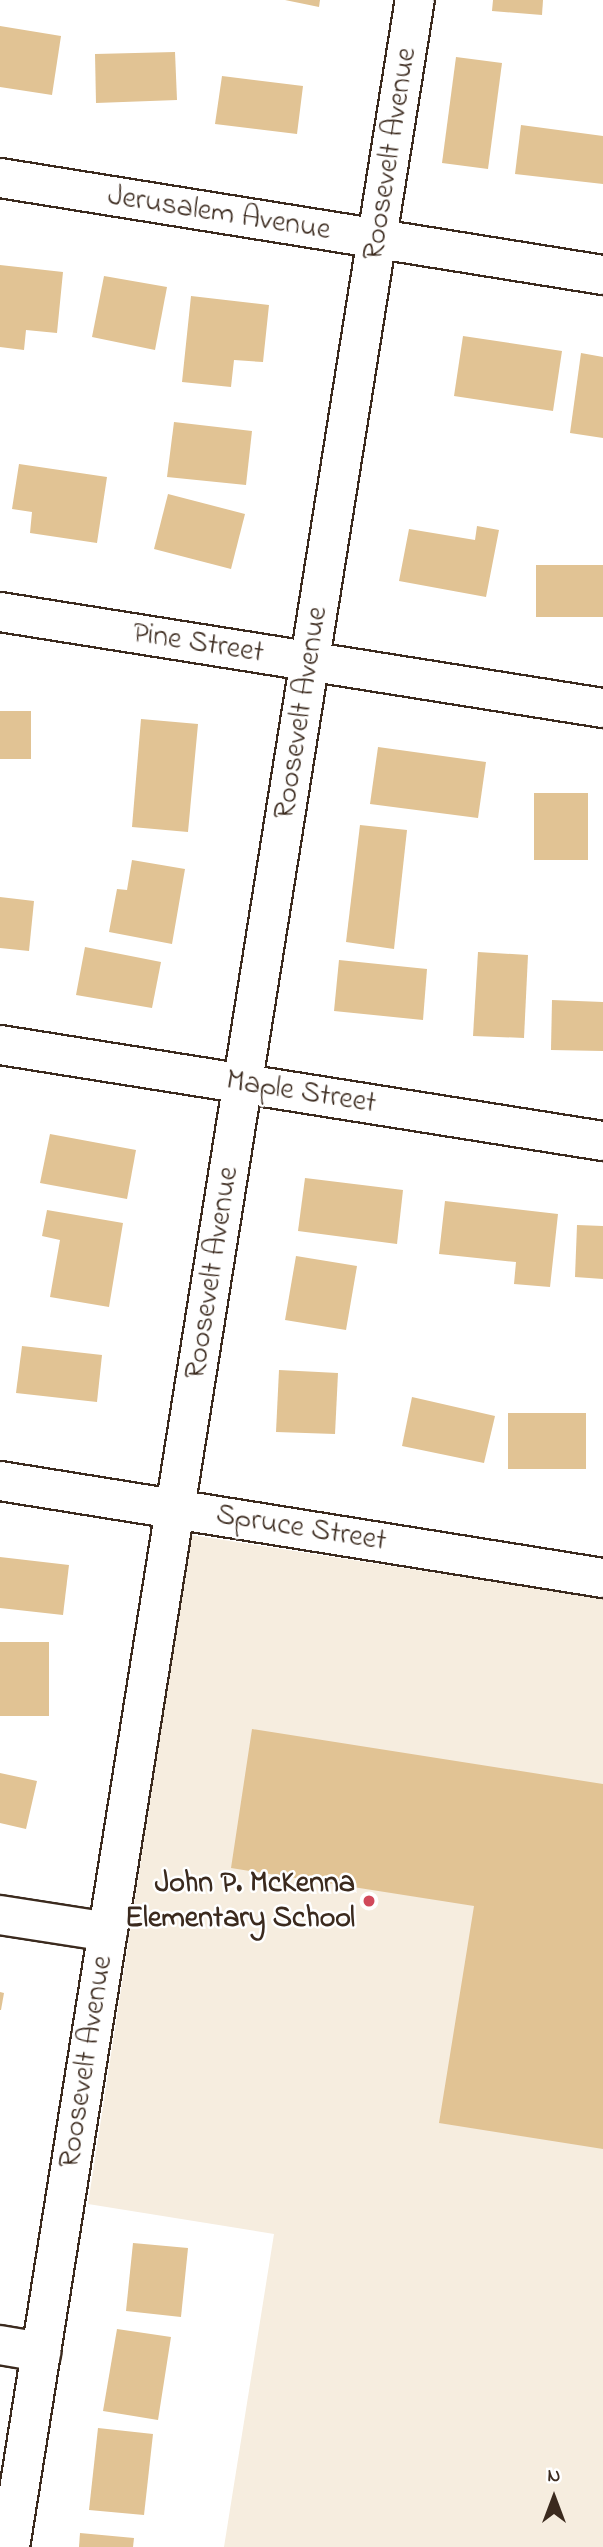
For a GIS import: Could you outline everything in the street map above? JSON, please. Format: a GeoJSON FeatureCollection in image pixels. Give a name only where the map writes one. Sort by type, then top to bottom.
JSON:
{"type":"FeatureCollection","features":[{"type":"Feature","properties":{"kind":"street","name":"Roosevelt Avenue"},"geometry":{"type":"LineString","coordinates":[[10,2547],[415,0]]}},
{"type":"Feature","properties":{"kind":"street","name":"Jerusalem Avenue"},"geometry":{"type":"LineString","coordinates":[[0,178],[603,275]]}},
{"type":"Feature","properties":{"kind":"street","name":"Pine Street"},"geometry":{"type":"LineString","coordinates":[[0,612],[603,708]]}},
{"type":"Feature","properties":{"kind":"street","name":"Maple Street"},"geometry":{"type":"LineString","coordinates":[[0,1045],[603,1141]]}},
{"type":"Feature","properties":{"kind":"street","name":"Spruce Street"},"geometry":{"type":"LineString","coordinates":[[0,1481],[603,1578]]}},
{"type":"Feature","properties":{"kind":"street"},"geometry":{"type":"LineString","coordinates":[[0,1914],[108,1932]]}},
{"type":"Feature","properties":{"kind":"street"},"geometry":{"type":"LineString","coordinates":[[0,2345],[41,2352]]}},
{"type":"Feature","properties":{"kind":"shaded area","name":"John P. McKenna Elementary School"},"geometry":{"type":"Polygon","coordinates":[[[191,1535],[603,1599],[603,2547],[224,2547],[274,2234],[88,2204],[191,1535]]]}},
{"type":"Feature","properties":{"kind":"building"},"geometry":{"type":"Polygon","coordinates":[[[285,0],[320,0],[319,7],[285,0]]]}},
{"type":"Feature","properties":{"kind":"building"},"geometry":{"type":"Polygon","coordinates":[[[493,0],[543,0],[542,15],[492,11],[493,0]]]}},
{"type":"Feature","properties":{"kind":"building"},"geometry":{"type":"Polygon","coordinates":[[[0,26],[61,36],[52,95],[0,87],[0,26]]]}},
{"type":"Feature","properties":{"kind":"building"},"geometry":{"type":"Polygon","coordinates":[[[175,52],[177,100],[96,103],[95,54],[175,52]]]}},
{"type":"Feature","properties":{"kind":"building"},"geometry":{"type":"Polygon","coordinates":[[[456,57],[502,63],[488,169],[442,163],[456,57]]]}},
{"type":"Feature","properties":{"kind":"building"},"geometry":{"type":"Polygon","coordinates":[[[222,76],[303,86],[297,134],[215,124],[222,76]]]}},
{"type":"Feature","properties":{"kind":"building"},"geometry":{"type":"Polygon","coordinates":[[[521,125],[603,136],[603,184],[515,174],[521,125]]]}},
{"type":"Feature","properties":{"kind":"building"},"geometry":{"type":"Polygon","coordinates":[[[0,265],[63,272],[57,333],[26,330],[24,350],[0,347],[0,265]]]}},
{"type":"Feature","properties":{"kind":"building"},"geometry":{"type":"Polygon","coordinates":[[[104,276],[167,287],[155,350],[92,337],[104,276]]]}},
{"type":"Feature","properties":{"kind":"building"},"geometry":{"type":"Polygon","coordinates":[[[191,296],[269,305],[263,362],[234,360],[231,387],[182,382],[191,296]]]}},
{"type":"Feature","properties":{"kind":"building"},"geometry":{"type":"Polygon","coordinates":[[[463,336],[562,351],[553,411],[454,396],[463,336]]]}},
{"type":"Feature","properties":{"kind":"building"},"geometry":{"type":"Polygon","coordinates":[[[581,353],[603,357],[603,438],[570,433],[581,353]]]}},
{"type":"Feature","properties":{"kind":"building"},"geometry":{"type":"Polygon","coordinates":[[[174,422],[252,431],[246,485],[167,477],[174,422]]]}},
{"type":"Feature","properties":{"kind":"building"},"geometry":{"type":"Polygon","coordinates":[[[19,464],[107,477],[97,543],[30,533],[32,512],[12,509],[19,464]]]}},
{"type":"Feature","properties":{"kind":"building"},"geometry":{"type":"Polygon","coordinates":[[[168,494],[245,514],[231,569],[154,549],[168,494]]]}},
{"type":"Feature","properties":{"kind":"building"},"geometry":{"type":"Polygon","coordinates":[[[477,526],[499,530],[486,597],[399,581],[409,529],[475,540],[477,526]]]}},
{"type":"Feature","properties":{"kind":"building"},"geometry":{"type":"Polygon","coordinates":[[[536,565],[603,565],[603,617],[536,617],[536,565]]]}},
{"type":"Feature","properties":{"kind":"building"},"geometry":{"type":"Polygon","coordinates":[[[0,711],[31,711],[31,759],[0,759],[0,711]]]}},
{"type":"Feature","properties":{"kind":"building"},"geometry":{"type":"Polygon","coordinates":[[[141,719],[198,724],[188,832],[132,827],[141,719]]]}},
{"type":"Feature","properties":{"kind":"building"},"geometry":{"type":"Polygon","coordinates":[[[378,747],[486,762],[478,818],[370,804],[378,747]]]}},
{"type":"Feature","properties":{"kind":"building"},"geometry":{"type":"Polygon","coordinates":[[[534,793],[588,793],[588,860],[534,860],[534,793]]]}},
{"type":"Feature","properties":{"kind":"building"},"geometry":{"type":"Polygon","coordinates":[[[360,825],[407,830],[394,949],[346,942],[360,825]]]}},
{"type":"Feature","properties":{"kind":"building"},"geometry":{"type":"Polygon","coordinates":[[[132,860],[185,869],[172,944],[109,932],[117,889],[127,890],[132,860]]]}},
{"type":"Feature","properties":{"kind":"building"},"geometry":{"type":"Polygon","coordinates":[[[0,897],[34,901],[29,951],[0,948],[0,897]]]}},
{"type":"Feature","properties":{"kind":"building"},"geometry":{"type":"Polygon","coordinates":[[[85,947],[161,962],[152,1008],[76,995],[85,947]]]}},
{"type":"Feature","properties":{"kind":"building"},"geometry":{"type":"Polygon","coordinates":[[[478,952],[528,955],[524,1038],[473,1036],[478,952]]]}},
{"type":"Feature","properties":{"kind":"building"},"geometry":{"type":"Polygon","coordinates":[[[339,960],[427,969],[423,1020],[334,1011],[339,960]]]}},
{"type":"Feature","properties":{"kind":"building"},"geometry":{"type":"Polygon","coordinates":[[[552,1000],[603,1002],[603,1051],[551,1050],[552,1000]]]}},
{"type":"Feature","properties":{"kind":"building"},"geometry":{"type":"Polygon","coordinates":[[[50,1134],[136,1150],[127,1199],[40,1183],[50,1134]]]}},
{"type":"Feature","properties":{"kind":"building"},"geometry":{"type":"Polygon","coordinates":[[[305,1178],[403,1190],[397,1244],[298,1231],[305,1178]]]}},
{"type":"Feature","properties":{"kind":"building"},"geometry":{"type":"Polygon","coordinates":[[[445,1201],[558,1214],[550,1287],[514,1284],[516,1262],[439,1254],[445,1201]]]}},
{"type":"Feature","properties":{"kind":"building"},"geometry":{"type":"Polygon","coordinates":[[[47,1210],[123,1223],[109,1307],[50,1297],[60,1240],[42,1236],[47,1210]]]}},
{"type":"Feature","properties":{"kind":"building"},"geometry":{"type":"Polygon","coordinates":[[[577,1225],[603,1226],[603,1279],[575,1277],[577,1225]]]}},
{"type":"Feature","properties":{"kind":"building"},"geometry":{"type":"Polygon","coordinates":[[[296,1256],[357,1266],[346,1330],[285,1320],[296,1256]]]}},
{"type":"Feature","properties":{"kind":"building"},"geometry":{"type":"Polygon","coordinates":[[[22,1346],[102,1355],[97,1402],[16,1393],[22,1346]]]}},
{"type":"Feature","properties":{"kind":"building"},"geometry":{"type":"Polygon","coordinates":[[[279,1370],[338,1373],[335,1434],[276,1432],[279,1370]]]}},
{"type":"Feature","properties":{"kind":"building"},"geometry":{"type":"Polygon","coordinates":[[[412,1397],[495,1416],[484,1463],[402,1446],[412,1397]]]}},
{"type":"Feature","properties":{"kind":"building"},"geometry":{"type":"Polygon","coordinates":[[[508,1413],[586,1413],[586,1469],[508,1469],[508,1413]]]}},
{"type":"Feature","properties":{"kind":"building"},"geometry":{"type":"Polygon","coordinates":[[[0,1557],[69,1565],[63,1615],[0,1608],[0,1557]]]}},
{"type":"Feature","properties":{"kind":"building"},"geometry":{"type":"Polygon","coordinates":[[[0,1642],[49,1642],[49,1716],[0,1716],[0,1642]]]}},
{"type":"Feature","properties":{"kind":"building"},"geometry":{"type":"Polygon","coordinates":[[[252,1729],[603,1784],[603,2149],[439,2123],[474,1906],[231,1868],[252,1729]]]}},
{"type":"Feature","properties":{"kind":"building"},"geometry":{"type":"Polygon","coordinates":[[[0,1773],[37,1781],[26,1829],[0,1823],[0,1773]]]}},
{"type":"Feature","properties":{"kind":"building"},"geometry":{"type":"Polygon","coordinates":[[[0,1992],[4,1993],[1,2010],[0,2010],[0,1992]]]}},
{"type":"Feature","properties":{"kind":"building"},"geometry":{"type":"Polygon","coordinates":[[[133,2243],[188,2248],[181,2317],[126,2311],[133,2243]]]}},
{"type":"Feature","properties":{"kind":"building"},"geometry":{"type":"Polygon","coordinates":[[[117,2329],[171,2337],[158,2420],[103,2411],[117,2329]]]}},
{"type":"Feature","properties":{"kind":"building"},"geometry":{"type":"Polygon","coordinates":[[[98,2428],[153,2434],[144,2515],[89,2510],[98,2428]]]}},
{"type":"Feature","properties":{"kind":"building"},"geometry":{"type":"Polygon","coordinates":[[[80,2533],[134,2538],[133,2547],[79,2547],[80,2533]]]}},
{"type":"Feature","properties":{"kind":"place","name":"John P. McKenna Elementary School"},"geometry":{"type":"Point","coordinates":[369,1901]}}]}
